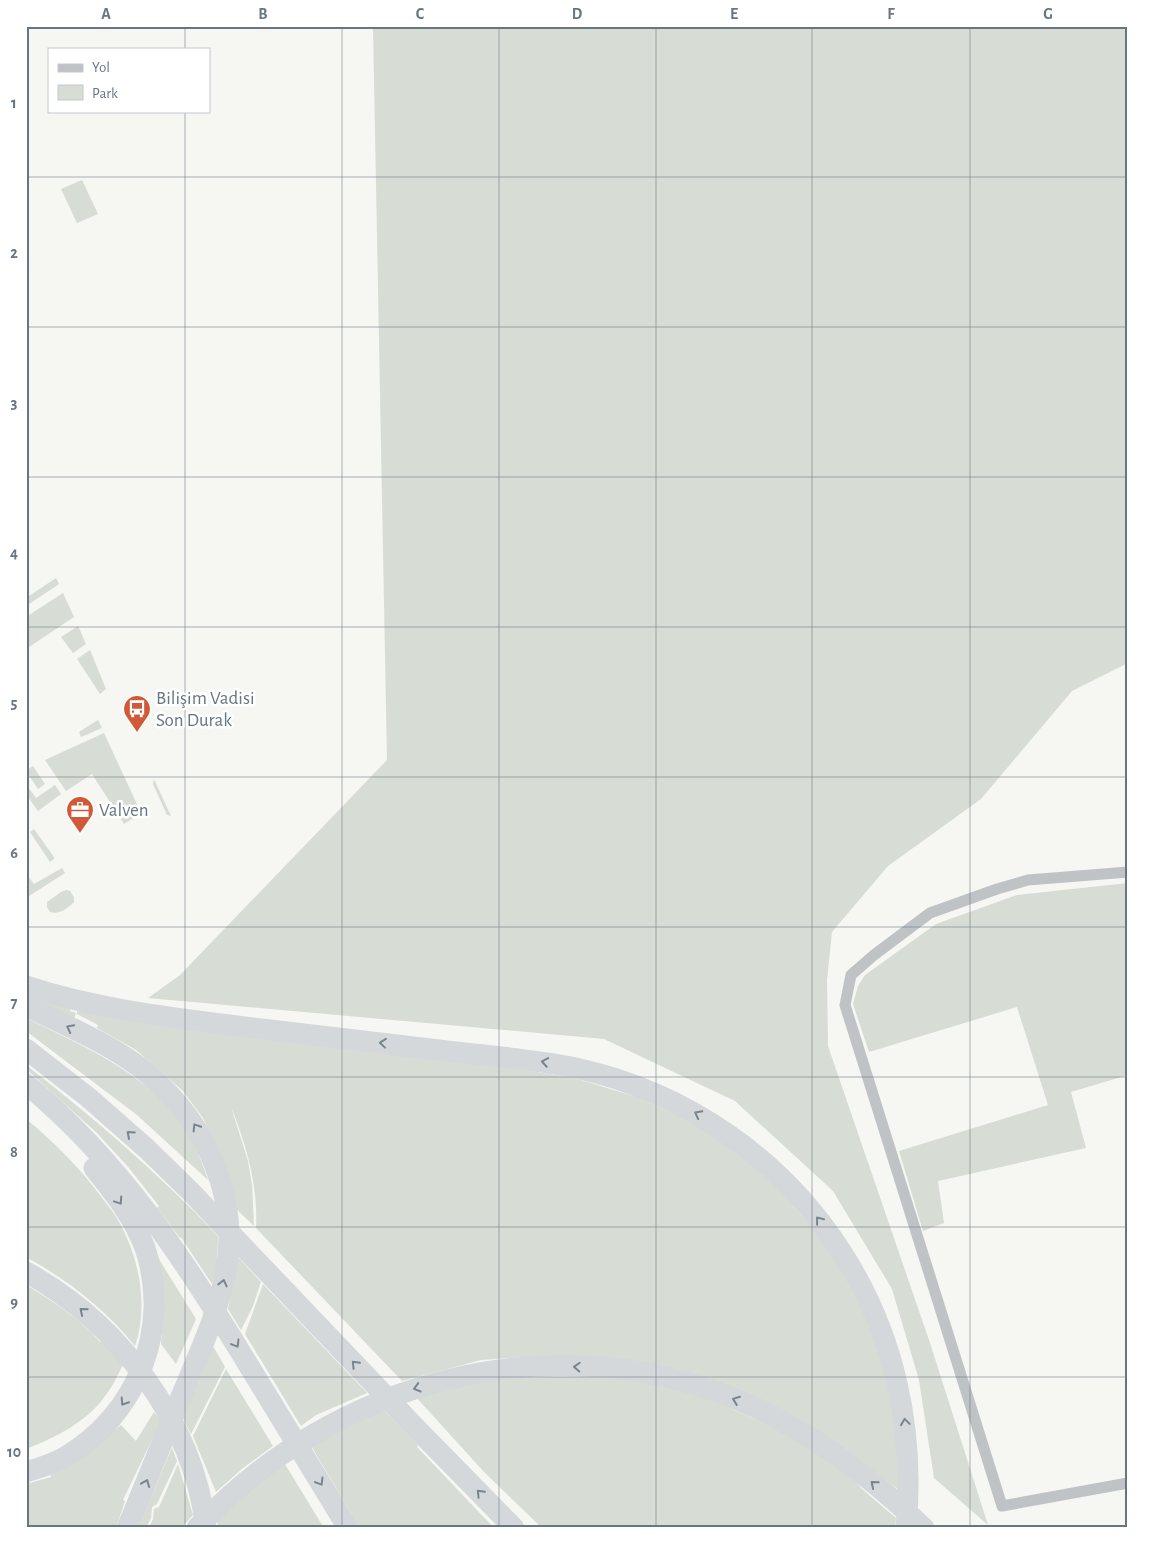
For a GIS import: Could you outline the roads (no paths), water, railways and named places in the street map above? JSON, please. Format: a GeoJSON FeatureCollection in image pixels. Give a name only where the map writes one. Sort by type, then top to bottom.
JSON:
{"type":"FeatureCollection","features":[{"type":"Feature","properties":{"kind":"highway"},"geometry":{"type":"LineString","coordinates":[[26,986],[95,1006],[170,1017],[539,1061],[600,1074],[641,1087],[706,1118],[754,1153],[801,1198],[825,1227],[847,1260],[876,1317],[898,1383],[905,1425],[909,1488],[906,1528]]}},
{"type":"Feature","properties":{"kind":"highway"},"geometry":{"type":"LineString","coordinates":[[26,1006],[99,1042],[129,1060],[147,1073],[165,1090],[189,1117],[204,1139],[224,1194],[229,1225],[228,1255],[216,1309],[202,1349],[127,1528]]}},
{"type":"Feature","properties":{"kind":"highway"},"geometry":{"type":"LineString","coordinates":[[26,1049],[89,1098],[192,1192],[514,1528]]}},
{"type":"Feature","properties":{"kind":"highway"},"geometry":{"type":"LineString","coordinates":[[26,1084],[61,1115],[103,1158],[151,1215],[221,1320],[348,1528]]}},
{"type":"Feature","properties":{"kind":"highway"},"geometry":{"type":"LineString","coordinates":[[26,1102],[88,1161],[127,1212],[140,1235],[145,1250],[154,1300],[153,1321],[146,1358],[135,1385],[112,1419],[87,1442],[64,1458],[26,1472]]}},
{"type":"Feature","properties":{"kind":"highway"},"geometry":{"type":"LineString","coordinates":[[26,1272],[74,1303],[119,1344],[148,1383],[174,1427],[184,1449],[199,1494],[206,1528]]}},
{"type":"Feature","properties":{"kind":"highway"},"geometry":{"type":"LineString","coordinates":[[197,1528],[218,1505],[262,1467],[312,1433],[358,1410],[412,1389],[454,1378],[499,1369],[566,1366],[614,1369],[649,1374],[709,1390],[751,1406],[791,1427],[846,1462],[924,1528]]}},
{"type":"Feature","properties":{"kind":"street"},"geometry":{"type":"LineString","coordinates":[[1128,872],[1028,880],[930,913],[874,955],[851,975],[846,1005],[1002,1506],[1128,1483]]}},
{"type":"Feature","properties":{"kind":"place","name":"Bilişim Vadisi Son Durak"},"geometry":{"type":"Point","coordinates":[137,733]}},
{"type":"Feature","properties":{"kind":"place","name":"Valven"},"geometry":{"type":"Point","coordinates":[80,834]}}]}
